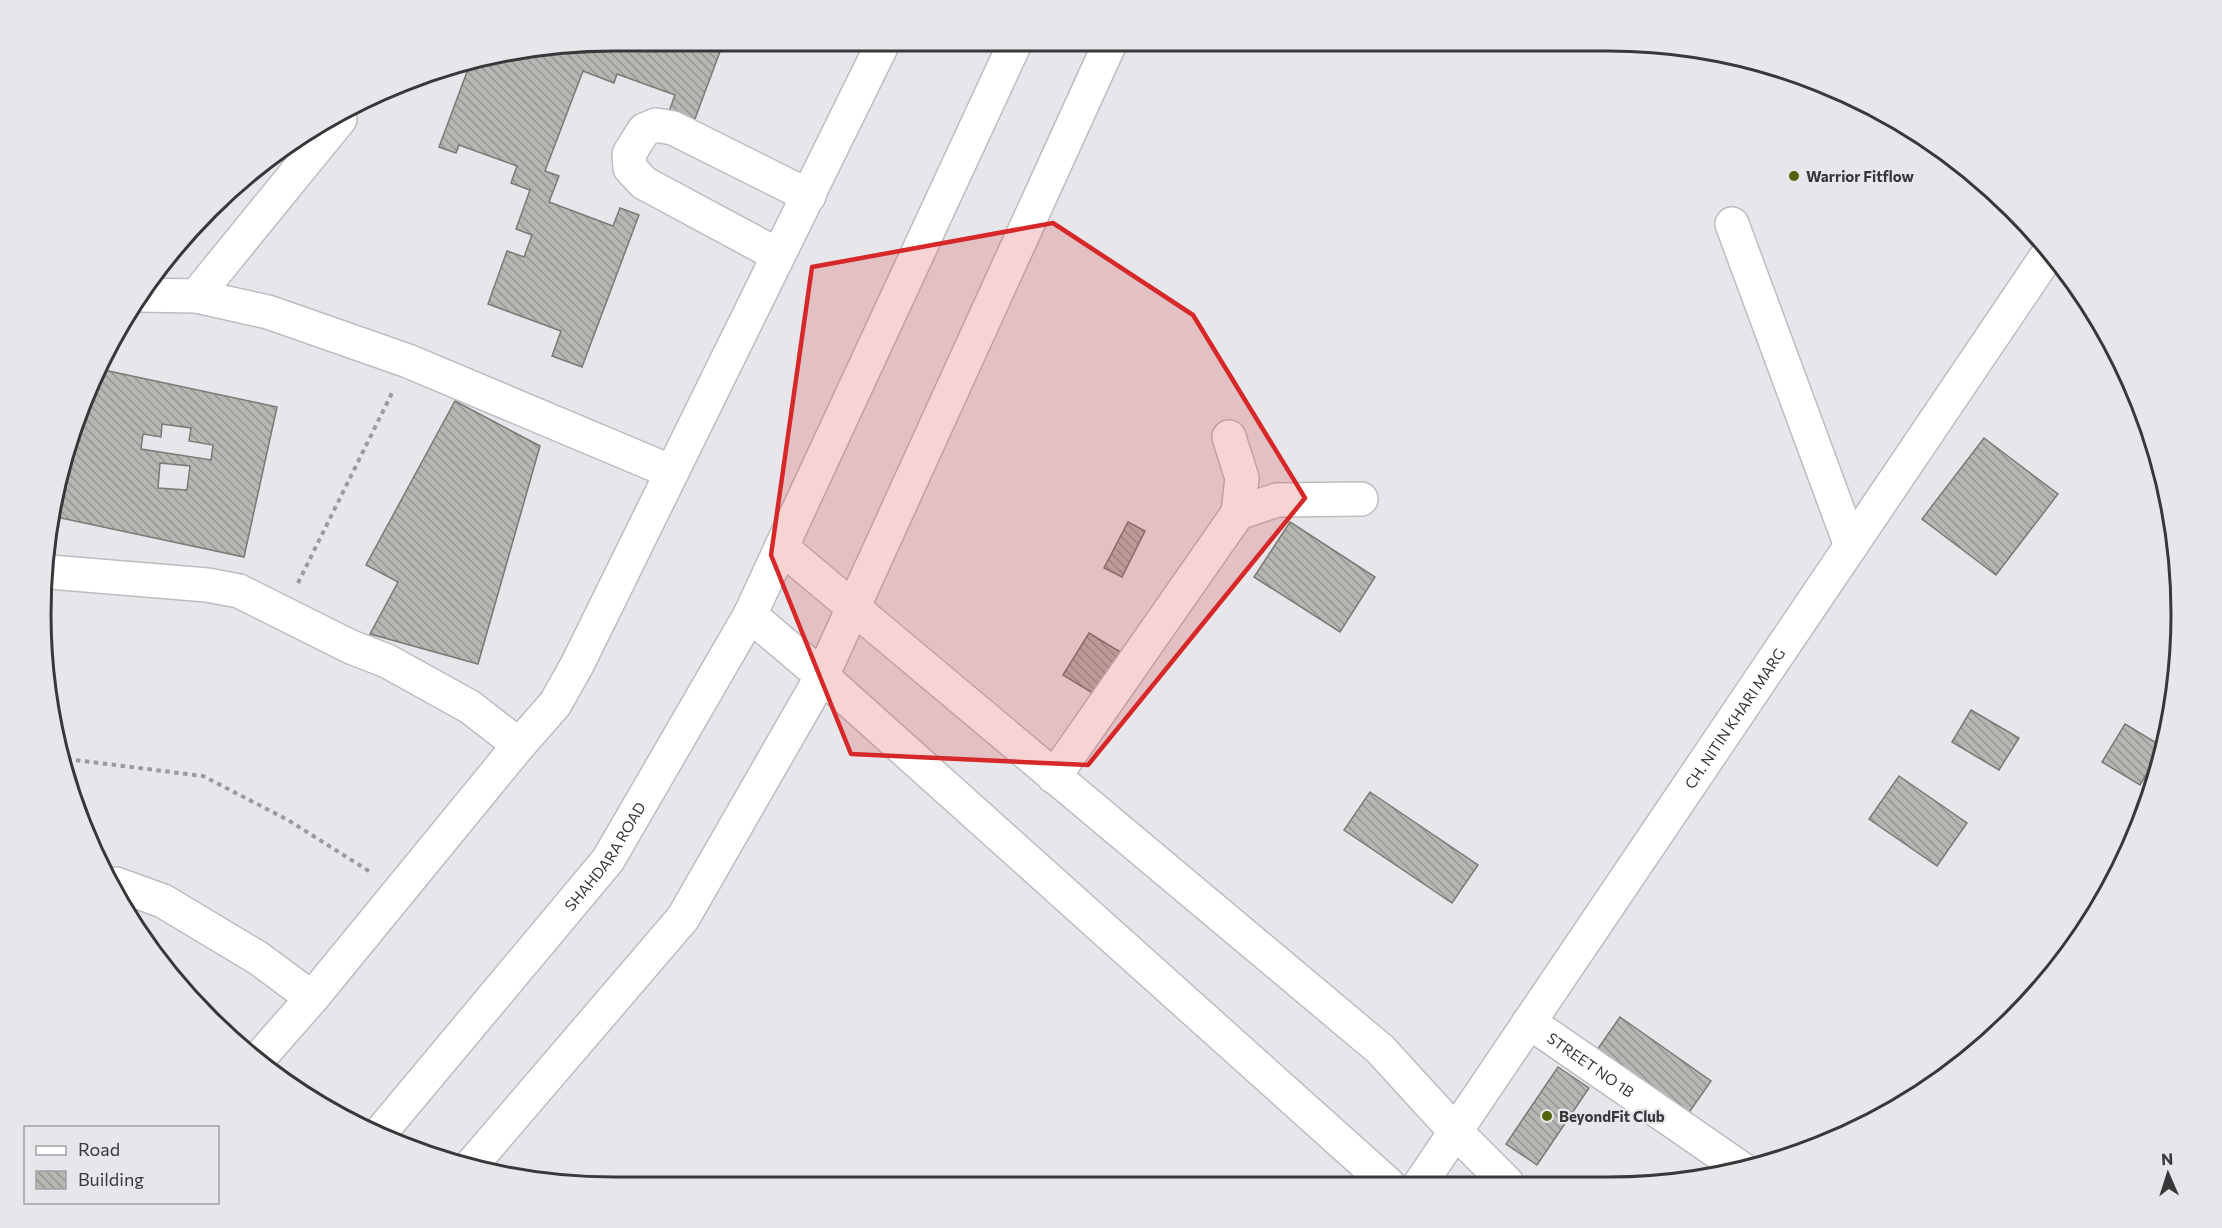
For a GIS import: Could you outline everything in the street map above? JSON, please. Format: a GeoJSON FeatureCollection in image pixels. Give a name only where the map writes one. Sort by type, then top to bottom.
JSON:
{"type":"FeatureCollection","features":[{"type":"Feature","properties":{"kind":"street"},"geometry":{"type":"LineString","coordinates":[[263,1054],[312,998],[555,704],[577,665],[879,51]]}},
{"type":"Feature","properties":{"kind":"street","name":"SHAHDARA ROAD"},"geometry":{"type":"LineString","coordinates":[[384,1127],[608,860],[750,615],[818,473],[1011,51]]}},
{"type":"Feature","properties":{"kind":"street"},"geometry":{"type":"LineString","coordinates":[[476,1160],[683,918],[822,676],[1105,51]]}},
{"type":"Feature","properties":{"kind":"street"},"geometry":{"type":"LineString","coordinates":[[196,296],[336,124]]}},
{"type":"Feature","properties":{"kind":"street"},"geometry":{"type":"LineString","coordinates":[[778,255],[644,183],[630,168],[629,154],[644,130],[656,125],[673,128],[809,196]]}},
{"type":"Feature","properties":{"kind":"street"},"geometry":{"type":"LineString","coordinates":[[1732,224],[1851,546]]}},
{"type":"Feature","properties":{"kind":"street","name":"CH. NITIN KHARI MARG"},"geometry":{"type":"LineString","coordinates":[[1425,1177],[2045,259]]}},
{"type":"Feature","properties":{"kind":"street"},"geometry":{"type":"LineString","coordinates":[[150,295],[196,296],[268,312],[408,361],[672,472]]}},
{"type":"Feature","properties":{"kind":"street"},"geometry":{"type":"LineString","coordinates":[[1054,777],[1238,513],[1242,478],[1229,437]]}},
{"type":"Feature","properties":{"kind":"street"},"geometry":{"type":"LineString","coordinates":[[1238,513],[1277,500],[1361,499]]}},
{"type":"Feature","properties":{"kind":"street"},"geometry":{"type":"LineString","coordinates":[[781,547],[1380,1049],[1455,1131],[1502,1177]]}},
{"type":"Feature","properties":{"kind":"street"},"geometry":{"type":"LineString","coordinates":[[53,572],[207,585],[239,591],[351,646],[387,661],[470,707],[519,745]]}},
{"type":"Feature","properties":{"kind":"street"},"geometry":{"type":"LineString","coordinates":[[750,615],[822,676],[1380,1177]]}},
{"type":"Feature","properties":{"kind":"street"},"geometry":{"type":"LineString","coordinates":[[121,886],[163,901],[258,958],[312,998]]}},
{"type":"Feature","properties":{"kind":"street","name":"STREET NO 1B"},"geometry":{"type":"LineString","coordinates":[[1529,1022],[1733,1163]]}},
{"type":"Feature","properties":{"kind":"path"},"geometry":{"type":"LineString","coordinates":[[283,613],[408,361]]}},
{"type":"Feature","properties":{"kind":"path"},"geometry":{"type":"LineString","coordinates":[[70,759],[203,776],[288,820],[399,891]]}},
{"type":"Feature","properties":{"kind":"highlighted area"},"geometry":{"type":"Polygon","coordinates":[[[1053,223],[1193,315],[1305,498],[1088,765],[851,754],[771,555],[812,267],[1053,223]]]}},
{"type":"Feature","properties":{"kind":"building"},"geometry":{"type":"Polygon","coordinates":[[[720,51],[693,124],[668,114],[675,95],[617,74],[614,83],[583,71],[545,171],[559,176],[549,202],[613,226],[620,208],[639,215],[582,367],[552,356],[561,331],[488,304],[507,251],[524,257],[532,235],[516,229],[530,190],[511,183],[517,166],[459,145],[456,153],[439,147],[468,70],[504,62],[577,52],[720,51]]]}},
{"type":"Feature","properties":{"kind":"building"},"geometry":{"type":"Polygon","coordinates":[[[107,371],[277,407],[244,557],[60,518],[70,468],[81,433],[107,371]],[[162,424],[161,437],[143,434],[141,449],[211,460],[213,445],[189,441],[191,428],[162,424]],[[160,463],[158,488],[187,490],[190,466],[160,463]]]}},
{"type":"Feature","properties":{"kind":"building"},"geometry":{"type":"Polygon","coordinates":[[[455,401],[540,446],[478,664],[370,634],[398,582],[366,565],[455,401]]]}},
{"type":"Feature","properties":{"kind":"building"},"geometry":{"type":"Polygon","coordinates":[[[1984,438],[2058,494],[1996,575],[1922,519],[1984,438]]]}},
{"type":"Feature","properties":{"kind":"building"},"geometry":{"type":"Polygon","coordinates":[[[1128,522],[1145,531],[1122,577],[1104,568],[1128,522]]]}},
{"type":"Feature","properties":{"kind":"building"},"geometry":{"type":"Polygon","coordinates":[[[1290,522],[1375,577],[1340,632],[1254,577],[1290,522]]]}},
{"type":"Feature","properties":{"kind":"building"},"geometry":{"type":"Polygon","coordinates":[[[1089,633],[1122,653],[1096,695],[1063,675],[1089,633]]]}},
{"type":"Feature","properties":{"kind":"building"},"geometry":{"type":"Polygon","coordinates":[[[1971,710],[2019,738],[1999,770],[1952,742],[1971,710]]]}},
{"type":"Feature","properties":{"kind":"building"},"geometry":{"type":"Polygon","coordinates":[[[2125,724],[2156,743],[2149,771],[2140,785],[2102,762],[2125,724]]]}},
{"type":"Feature","properties":{"kind":"building"},"geometry":{"type":"Polygon","coordinates":[[[1899,776],[1967,823],[1937,866],[1869,819],[1899,776]]]}},
{"type":"Feature","properties":{"kind":"building"},"geometry":{"type":"Polygon","coordinates":[[[1370,792],[1478,865],[1452,903],[1344,830],[1370,792]]]}},
{"type":"Feature","properties":{"kind":"building"},"geometry":{"type":"Polygon","coordinates":[[[1620,1017],[1711,1081],[1688,1114],[1597,1050],[1620,1017]]]}},
{"type":"Feature","properties":{"kind":"building","name":"BeyondFit Club"},"geometry":{"type":"Polygon","coordinates":[[[1558,1067],[1589,1088],[1537,1165],[1506,1144],[1558,1067]]]}},
{"type":"Feature","properties":{"kind":"place","name":"Warrior Fitflow"},"geometry":{"type":"Point","coordinates":[1794,176]}},
{"type":"Feature","properties":{"kind":"place","name":"BeyondFit Club"},"geometry":{"type":"Point","coordinates":[1547,1116]}}]}
